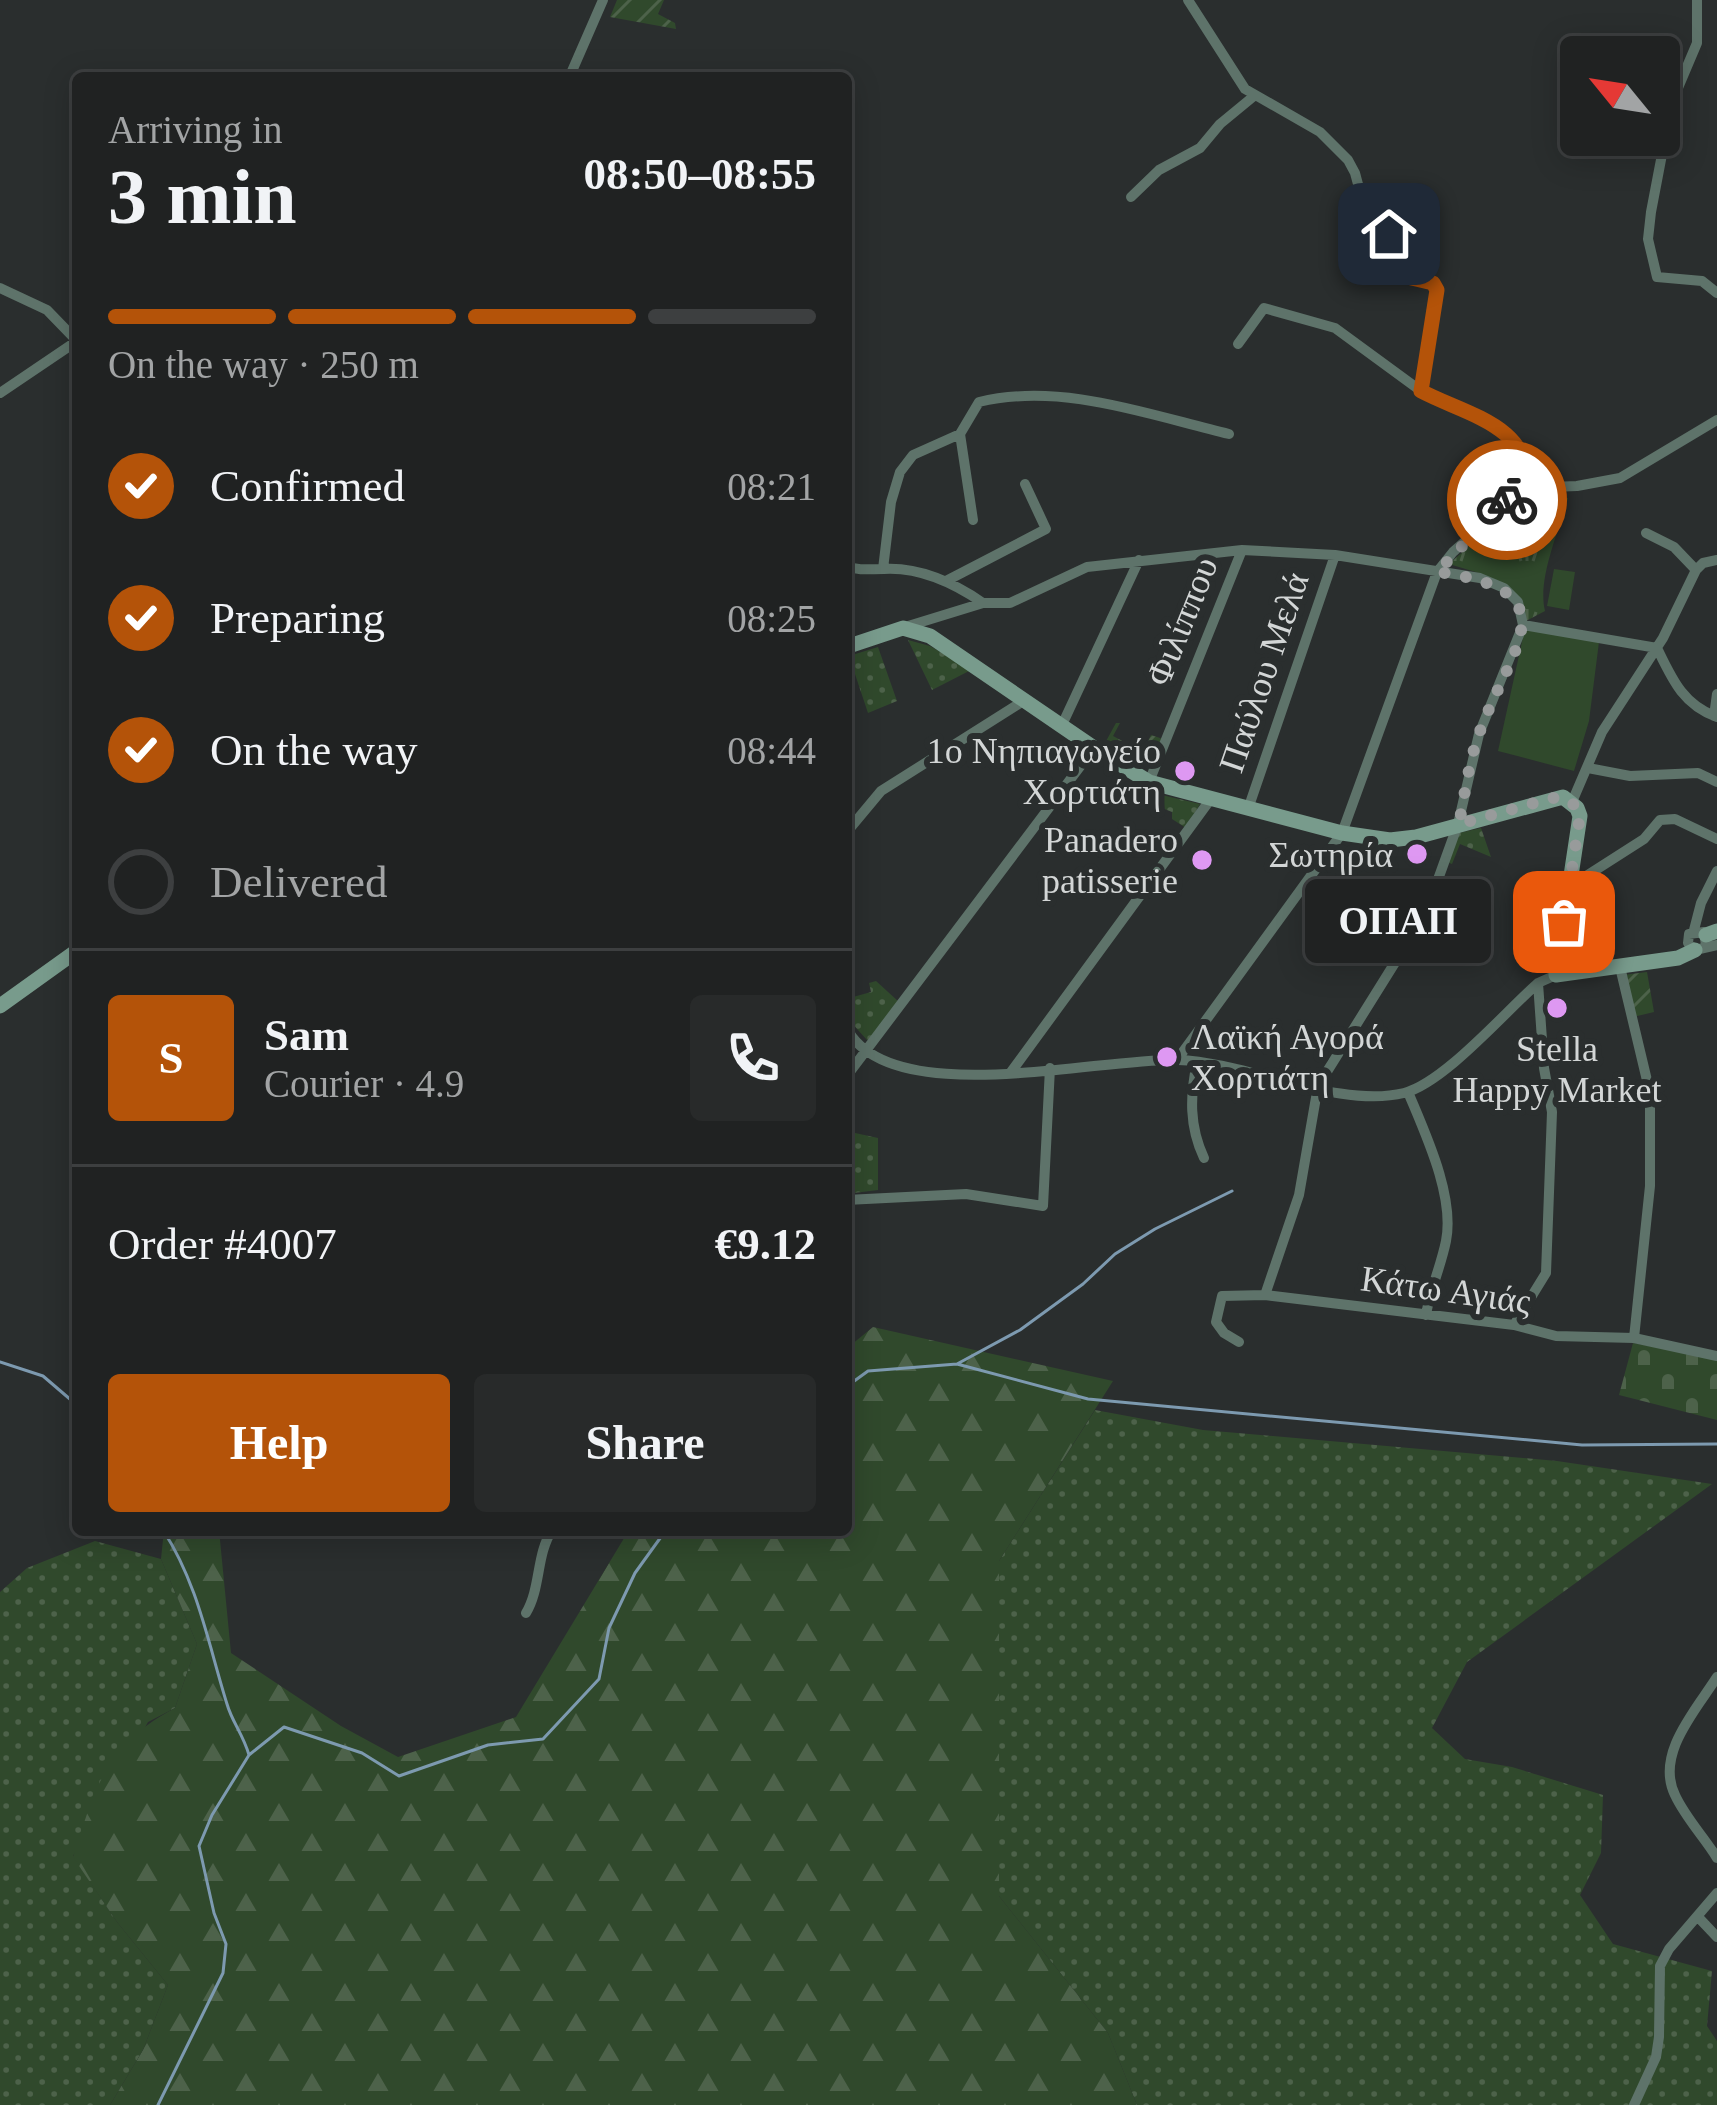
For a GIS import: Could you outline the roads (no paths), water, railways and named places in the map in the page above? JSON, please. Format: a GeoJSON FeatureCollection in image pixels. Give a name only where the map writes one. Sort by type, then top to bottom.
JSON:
{"type":"FeatureCollection","features":[{"type":"Feature","properties":{"kind":"street"},"geometry":{"type":"LineString","coordinates":[[572,72],[603,0]]}},
{"type":"Feature","properties":{"kind":"street"},"geometry":{"type":"LineString","coordinates":[[1188,0],[1238,80],[1254,96],[1330,140],[1355,173],[1370,221],[1397,240],[1403,276],[1436,286],[1421,391]]}},
{"type":"Feature","properties":{"kind":"street"},"geometry":{"type":"LineString","coordinates":[[1697,0],[1697,43],[1672,102],[1648,239],[1657,277],[1702,281],[1717,293]]}},
{"type":"Feature","properties":{"kind":"street"},"geometry":{"type":"LineString","coordinates":[[1131,197],[1159,170],[1200,148],[1254,96]]}},
{"type":"Feature","properties":{"kind":"street"},"geometry":{"type":"LineString","coordinates":[[0,288],[47,310],[72,336]]}},
{"type":"Feature","properties":{"kind":"street"},"geometry":{"type":"LineString","coordinates":[[1238,344],[1264,308],[1335,328],[1421,391],[1504,430],[1527,465],[1525,488]]}},
{"type":"Feature","properties":{"kind":"street"},"geometry":{"type":"LineString","coordinates":[[0,393],[72,346]]}},
{"type":"Feature","properties":{"kind":"street"},"geometry":{"type":"LineString","coordinates":[[884,568],[891,502],[900,472],[914,455],[960,434],[979,402],[1008,395],[1062,395],[1229,434]]}},
{"type":"Feature","properties":{"kind":"street"},"geometry":{"type":"LineString","coordinates":[[1177,1060],[1342,833],[1437,572],[1453,552],[1525,488],[1620,478],[1717,420]]}},
{"type":"Feature","properties":{"kind":"street"},"geometry":{"type":"LineString","coordinates":[[960,434],[973,520]]}},
{"type":"Feature","properties":{"kind":"street"},"geometry":{"type":"LineString","coordinates":[[946,581],[1046,529],[1024,484]]}},
{"type":"Feature","properties":{"kind":"street"},"geometry":{"type":"LineString","coordinates":[[1646,533],[1674,548],[1696,570]]}},
{"type":"Feature","properties":{"kind":"street"},"geometry":{"type":"LineString","coordinates":[[852,645],[982,603],[1010,603],[1088,567],[1242,550],[1335,555],[1480,578],[1504,588],[1518,602],[1523,625],[1478,734],[1459,824],[1418,926],[1318,1086],[1299,1195],[1265,1295]]}},
{"type":"Feature","properties":{"kind":"street","name":"Φιλίππου"},"geometry":{"type":"LineString","coordinates":[[1149,782],[1242,550]]}},
{"type":"Feature","properties":{"kind":"street","name":"Παύλου Μελά"},"geometry":{"type":"LineString","coordinates":[[1248,809],[1335,555]]}},
{"type":"Feature","properties":{"kind":"street"},"geometry":{"type":"LineString","coordinates":[[1062,725],[1139,560]]}},
{"type":"Feature","properties":{"kind":"street"},"geometry":{"type":"LineString","coordinates":[[1572,802],[1602,731],[1657,648],[1696,570],[1717,560]]}},
{"type":"Feature","properties":{"kind":"street"},"geometry":{"type":"LineString","coordinates":[[852,568],[912,571],[946,581],[982,603]]}},
{"type":"Feature","properties":{"kind":"street"},"geometry":{"type":"LineString","coordinates":[[1523,625],[1657,648]]}},
{"type":"Feature","properties":{"kind":"street"},"geometry":{"type":"LineString","coordinates":[[903,628],[930,636],[1149,782],[1210,800],[1390,840],[1553,798],[1572,802],[1580,816],[1556,975]]}},
{"type":"Feature","properties":{"kind":"street"},"geometry":{"type":"LineString","coordinates":[[1657,648],[1678,690],[1697,710],[1715,717],[1717,694]]}},
{"type":"Feature","properties":{"kind":"street"},"geometry":{"type":"LineString","coordinates":[[852,826],[881,790],[1025,700]]}},
{"type":"Feature","properties":{"kind":"street"},"geometry":{"type":"LineString","coordinates":[[852,1069],[1094,748]]}},
{"type":"Feature","properties":{"kind":"street"},"geometry":{"type":"LineString","coordinates":[[1588,768],[1630,776],[1698,773],[1717,782]]}},
{"type":"Feature","properties":{"kind":"street"},"geometry":{"type":"LineString","coordinates":[[1011,1072],[1210,800]]}},
{"type":"Feature","properties":{"kind":"street"},"geometry":{"type":"LineString","coordinates":[[1569,887],[1645,838],[1660,820],[1675,819],[1717,838]]}},
{"type":"Feature","properties":{"kind":"street"},"geometry":{"type":"LineString","coordinates":[[852,1035],[865,1052],[924,1071],[1011,1072],[1177,1060],[1373,1097],[1408,1092],[1465,1052],[1538,983],[1556,975],[1678,958],[1706,939],[1701,903],[1717,871]]}},
{"type":"Feature","properties":{"kind":"street"},"geometry":{"type":"LineString","coordinates":[[0,1006],[72,954]]}},
{"type":"Feature","properties":{"kind":"street"},"geometry":{"type":"LineString","coordinates":[[1620,967],[1651,1093],[1650,1186],[1634,1338]]}},
{"type":"Feature","properties":{"kind":"street"},"geometry":{"type":"LineString","coordinates":[[1514,1325],[1546,1274],[1552,1112],[1538,983]]}},
{"type":"Feature","properties":{"kind":"street"},"geometry":{"type":"LineString","coordinates":[[1197,1062],[1190,1096],[1195,1139],[1204,1158]]}},
{"type":"Feature","properties":{"kind":"street"},"geometry":{"type":"LineString","coordinates":[[852,1200],[966,1194],[1043,1206],[1050,1068]]}},
{"type":"Feature","properties":{"kind":"street"},"geometry":{"type":"LineString","coordinates":[[1408,1092],[1433,1155],[1447,1214],[1447,1238],[1426,1315]]}},
{"type":"Feature","properties":{"kind":"street","name":"Κάτω Αγιάς"},"geometry":{"type":"LineString","coordinates":[[1239,1342],[1216,1322],[1222,1297],[1265,1295],[1514,1325],[1556,1336],[1634,1338],[1717,1355]]}},
{"type":"Feature","properties":{"kind":"street"},"geometry":{"type":"LineString","coordinates":[[526,1613],[533,1602],[548,1536]]}},
{"type":"Feature","properties":{"kind":"street"},"geometry":{"type":"LineString","coordinates":[[1717,1677],[1676,1741],[1670,1768],[1676,1798],[1717,1858]]}},
{"type":"Feature","properties":{"kind":"street"},"geometry":{"type":"LineString","coordinates":[[1634,2105],[1656,2056],[1660,1966],[1717,1893]]}},
{"type":"Feature","properties":{"kind":"street"},"geometry":{"type":"LineString","coordinates":[[1700,1918],[1717,1936]]}},
{"type":"Feature","properties":{"kind":"waterway"},"geometry":{"type":"LineString","coordinates":[[852,1383],[868,1371],[957,1364],[1020,1330],[1115,1254],[1232,1191]]}},
{"type":"Feature","properties":{"kind":"waterway"},"geometry":{"type":"LineString","coordinates":[[0,1362],[43,1376],[72,1401]]}},
{"type":"Feature","properties":{"kind":"waterway"},"geometry":{"type":"LineString","coordinates":[[957,1364],[1088,1399],[1582,1445],[1717,1444]]}},
{"type":"Feature","properties":{"kind":"waterway"},"geometry":{"type":"LineString","coordinates":[[158,2105],[223,1973],[226,1944],[199,1846],[249,1755],[229,1710],[194,1593],[167,1536]]}},
{"type":"Feature","properties":{"kind":"waterway"},"geometry":{"type":"LineString","coordinates":[[249,1755],[284,1727],[362,1753],[399,1776],[488,1745],[543,1739],[599,1679],[609,1628],[635,1573],[662,1536]]}},
{"type":"Feature","properties":{"kind":"place","name":"1ο Νηπιαγωγείο Χορτιάτη"},"geometry":{"type":"Point","coordinates":[1185,771]}},
{"type":"Feature","properties":{"kind":"place","name":"Σωτηρία"},"geometry":{"type":"Point","coordinates":[1417,854]}},
{"type":"Feature","properties":{"kind":"place","name":"Panadero patisserie"},"geometry":{"type":"Point","coordinates":[1202,860]}},
{"type":"Feature","properties":{"kind":"place","name":"ΟΠΑΠ"},"geometry":{"type":"Point","coordinates":[1564,922]}},
{"type":"Feature","properties":{"kind":"place","name":"Stella Happy Market"},"geometry":{"type":"Point","coordinates":[1557,1008]}},
{"type":"Feature","properties":{"kind":"place","name":"Λαϊκή Αγορά Χορτιάτη"},"geometry":{"type":"Point","coordinates":[1167,1057]}}]}
